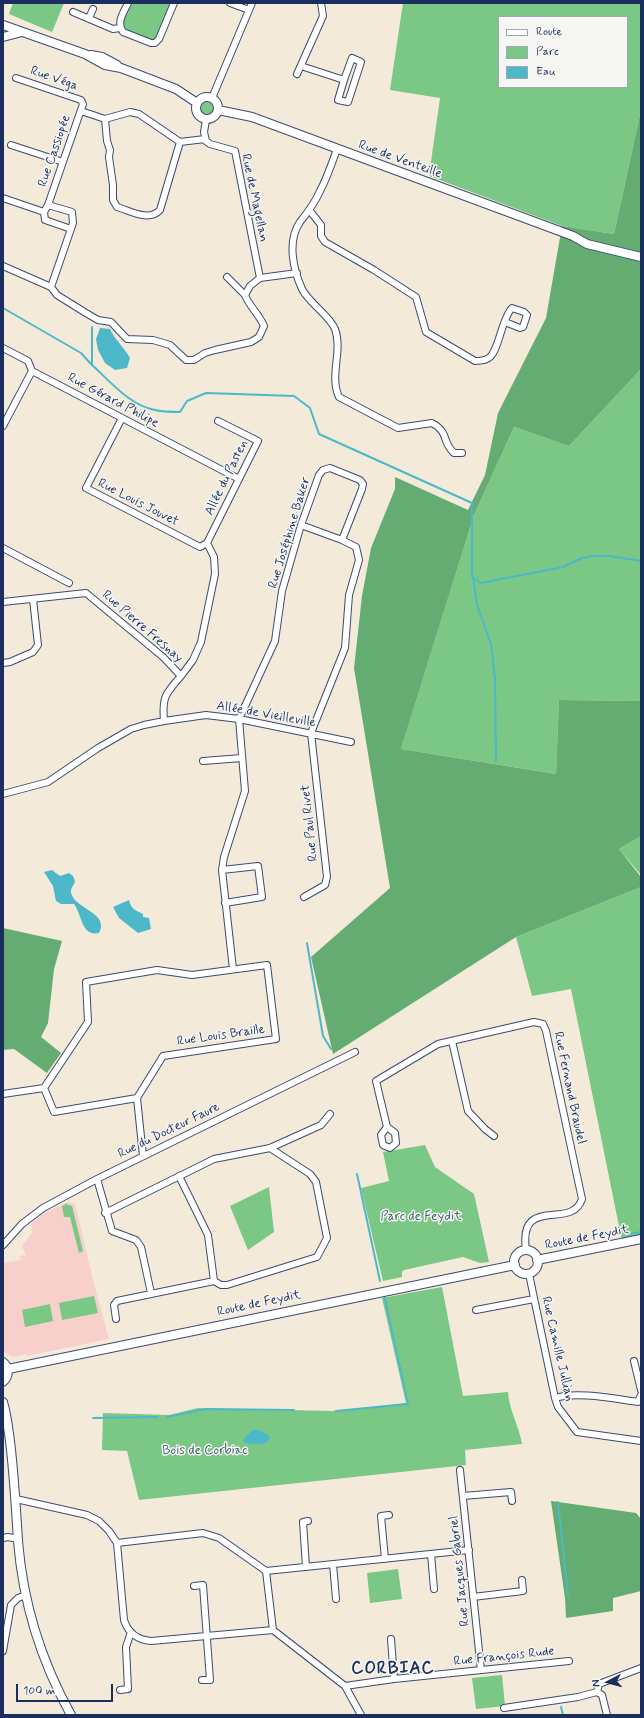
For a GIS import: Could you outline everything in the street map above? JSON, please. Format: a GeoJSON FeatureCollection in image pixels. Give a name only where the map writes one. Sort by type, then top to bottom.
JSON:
{"type":"FeatureCollection","features":[{"type":"Feature","properties":{"kind":"street"},"geometry":{"type":"LineString","coordinates":[[128,3],[120,22],[120,28],[123,32],[151,43],[155,43],[159,39],[174,3]]}},
{"type":"Feature","properties":{"kind":"street"},"geometry":{"type":"LineString","coordinates":[[230,3],[248,10]]}},
{"type":"Feature","properties":{"kind":"street"},"geometry":{"type":"LineString","coordinates":[[212,98],[252,3]]}},
{"type":"Feature","properties":{"kind":"street"},"geometry":{"type":"LineString","coordinates":[[297,74],[323,16],[321,3]]}},
{"type":"Feature","properties":{"kind":"street"},"geometry":{"type":"LineString","coordinates":[[89,18],[93,9]]}},
{"type":"Feature","properties":{"kind":"street"},"geometry":{"type":"LineString","coordinates":[[73,12],[113,29],[120,28]]}},
{"type":"Feature","properties":{"kind":"street"},"geometry":{"type":"LineString","coordinates":[[3,25],[85,54],[102,57],[121,68],[176,88],[197,103]]}},
{"type":"Feature","properties":{"kind":"street"},"geometry":{"type":"LineString","coordinates":[[3,37],[23,32]]}},
{"type":"Feature","properties":{"kind":"street"},"geometry":{"type":"LineString","coordinates":[[352,58],[361,62],[348,102],[338,100],[344,80],[352,58]]}},
{"type":"Feature","properties":{"kind":"street"},"geometry":{"type":"LineString","coordinates":[[301,66],[344,80]]}},
{"type":"Feature","properties":{"kind":"street","name":"Rue Véga"},"geometry":{"type":"LineString","coordinates":[[16,78],[81,100],[83,104]]}},
{"type":"Feature","properties":{"kind":"street"},"geometry":{"type":"LineString","coordinates":[[205,97],[212,98],[218,104],[218,110],[214,117],[206,120],[198,115],[196,109],[197,103],[205,97]]}},
{"type":"Feature","properties":{"kind":"street","name":"Rue Cassiopée"},"geometry":{"type":"LineString","coordinates":[[44,212],[48,205],[83,104]]}},
{"type":"Feature","properties":{"kind":"street","name":"Rue de Venteille"},"geometry":{"type":"LineString","coordinates":[[218,110],[252,117],[573,236],[588,238],[606,247],[641,257]]}},
{"type":"Feature","properties":{"kind":"street"},"geometry":{"type":"LineString","coordinates":[[81,111],[105,119],[130,112],[139,114],[180,142],[205,139],[206,120]]}},
{"type":"Feature","properties":{"kind":"street"},"geometry":{"type":"LineString","coordinates":[[105,119],[107,141],[110,150],[109,157],[113,185],[113,200],[117,207],[148,217],[156,215],[160,210],[180,142]]}},
{"type":"Feature","properties":{"kind":"street","name":"Rue de Magellan"},"geometry":{"type":"LineString","coordinates":[[205,139],[210,144],[234,151],[260,278]]}},
{"type":"Feature","properties":{"kind":"street"},"geometry":{"type":"LineString","coordinates":[[11,145],[63,162]]}},
{"type":"Feature","properties":{"kind":"street"},"geometry":{"type":"LineString","coordinates":[[336,149],[321,191],[310,211],[300,223],[294,236],[293,252],[297,273],[303,290],[334,328],[338,348],[334,388],[339,397],[398,428],[432,423],[444,432],[448,448],[454,453],[462,452]]}},
{"type":"Feature","properties":{"kind":"street"},"geometry":{"type":"LineString","coordinates":[[3,198],[44,212],[46,220],[71,229]]}},
{"type":"Feature","properties":{"kind":"street"},"geometry":{"type":"LineString","coordinates":[[48,205],[72,212],[73,223],[52,287]]}},
{"type":"Feature","properties":{"kind":"street"},"geometry":{"type":"LineString","coordinates":[[310,211],[321,225],[321,236],[325,242],[374,270],[416,297],[426,332],[475,361],[483,361],[491,357],[505,322]]}},
{"type":"Feature","properties":{"kind":"street"},"geometry":{"type":"LineString","coordinates":[[3,266],[52,287],[57,295],[86,313],[98,320],[111,322],[127,338],[153,340],[170,345],[186,360],[194,360],[205,353],[251,342],[259,337],[264,326],[262,320],[247,301],[245,295],[227,277]]}},
{"type":"Feature","properties":{"kind":"street"},"geometry":{"type":"LineString","coordinates":[[245,295],[250,286],[260,278],[297,273]]}},
{"type":"Feature","properties":{"kind":"street"},"geometry":{"type":"LineString","coordinates":[[3,348],[28,361],[32,371],[3,426]]}},
{"type":"Feature","properties":{"kind":"street","name":"Rue Gérard Philipe"},"geometry":{"type":"LineString","coordinates":[[32,371],[239,479]]}},
{"type":"Feature","properties":{"kind":"street","name":"Rue Louis Jouvet"},"geometry":{"type":"LineString","coordinates":[[122,418],[86,488],[200,547],[207,543]]}},
{"type":"Feature","properties":{"kind":"street","name":"Allée du Pasten"},"geometry":{"type":"LineString","coordinates":[[207,543],[258,441],[218,421]]}},
{"type":"Feature","properties":{"kind":"street","name":"Rue Joséphine Baker"},"geometry":{"type":"LineString","coordinates":[[239,719],[275,641],[282,591],[319,475],[323,470],[330,468],[360,480],[363,484],[342,540]]}},
{"type":"Feature","properties":{"kind":"street"},"geometry":{"type":"LineString","coordinates":[[302,525],[342,540],[356,547],[359,560],[349,595],[345,648],[311,734]]}},
{"type":"Feature","properties":{"kind":"street"},"geometry":{"type":"LineString","coordinates":[[181,676],[193,660],[201,642],[215,574],[214,558],[207,543]]}},
{"type":"Feature","properties":{"kind":"street"},"geometry":{"type":"LineString","coordinates":[[3,548],[69,583]]}},
{"type":"Feature","properties":{"kind":"street","name":"Rue Pierre Fresnay"},"geometry":{"type":"LineString","coordinates":[[33,599],[86,593],[163,657],[181,676],[166,694],[162,703],[164,721]]}},
{"type":"Feature","properties":{"kind":"street"},"geometry":{"type":"LineString","coordinates":[[3,602],[33,599],[38,645],[33,652],[10,662],[3,663]]}},
{"type":"Feature","properties":{"kind":"street","name":"Allée de Vieilleville"},"geometry":{"type":"LineString","coordinates":[[3,794],[48,782],[98,748],[130,729],[144,724],[164,721],[206,716],[239,719],[352,742]]}},
{"type":"Feature","properties":{"kind":"street"},"geometry":{"type":"LineString","coordinates":[[233,969],[222,870],[224,857],[245,791],[246,782],[242,758],[239,719]]}},
{"type":"Feature","properties":{"kind":"street","name":"Rue Paul Rivet"},"geometry":{"type":"LineString","coordinates":[[304,897],[325,885],[327,877],[311,734]]}},
{"type":"Feature","properties":{"kind":"street"},"geometry":{"type":"LineString","coordinates":[[203,761],[242,758]]}},
{"type":"Feature","properties":{"kind":"street"},"geometry":{"type":"LineString","coordinates":[[222,870],[258,866],[262,897],[225,903]]}},
{"type":"Feature","properties":{"kind":"street","name":"Rue Louis Braille"},"geometry":{"type":"LineString","coordinates":[[44,1088],[88,1022],[86,982],[157,970],[192,975],[267,965],[276,1039],[163,1056],[137,1098]]}},
{"type":"Feature","properties":{"kind":"street","name":"Rue Fernand Braudel"},"geometry":{"type":"LineString","coordinates":[[387,1127],[376,1081],[438,1044],[534,1022],[543,1024],[546,1031],[582,1199],[579,1206],[572,1212],[538,1218],[531,1222],[526,1229],[526,1250]]}},
{"type":"Feature","properties":{"kind":"street"},"geometry":{"type":"LineString","coordinates":[[452,1041],[468,1111],[494,1136]]}},
{"type":"Feature","properties":{"kind":"street","name":"Rue du Docteur Faure"},"geometry":{"type":"LineString","coordinates":[[3,1245],[22,1224],[43,1208],[143,1156],[355,1052]]}},
{"type":"Feature","properties":{"kind":"street"},"geometry":{"type":"LineString","coordinates":[[3,1094],[44,1088],[54,1112],[137,1098],[143,1156]]}},
{"type":"Feature","properties":{"kind":"street"},"geometry":{"type":"LineString","coordinates":[[105,1213],[214,1160],[270,1148],[321,1125],[330,1114]]}},
{"type":"Feature","properties":{"kind":"street"},"geometry":{"type":"LineString","coordinates":[[116,1319],[114,1305],[117,1301],[214,1281],[221,1285],[227,1285],[317,1257],[327,1238],[316,1182],[310,1174],[270,1148]]}},
{"type":"Feature","properties":{"kind":"street"},"geometry":{"type":"LineString","coordinates":[[179,1176],[208,1235],[214,1281]]}},
{"type":"Feature","properties":{"kind":"street"},"geometry":{"type":"LineString","coordinates":[[97,1179],[105,1213],[112,1231],[136,1240],[141,1247],[151,1293]]}},
{"type":"Feature","properties":{"kind":"street","name":"Route de Feydit"},"geometry":{"type":"LineString","coordinates":[[537,1260],[641,1239]]}},
{"type":"Feature","properties":{"kind":"street"},"geometry":{"type":"LineString","coordinates":[[526,1250],[534,1253],[537,1260],[536,1269],[529,1274],[520,1272],[514,1261],[518,1253],[526,1250]]}},
{"type":"Feature","properties":{"kind":"street","name":"Route de Feydit"},"geometry":{"type":"LineString","coordinates":[[5,1365],[515,1265]]}},
{"type":"Feature","properties":{"kind":"street","name":"Rue Camille Jullian"},"geometry":{"type":"LineString","coordinates":[[529,1274],[558,1407],[578,1432],[641,1441]]}},
{"type":"Feature","properties":{"kind":"street"},"geometry":{"type":"LineString","coordinates":[[476,1310],[534,1298]]}},
{"type":"Feature","properties":{"kind":"street"},"geometry":{"type":"LineString","coordinates":[[634,1361],[641,1390]]}},
{"type":"Feature","properties":{"kind":"street"},"geometry":{"type":"LineString","coordinates":[[3,1382],[6,1379],[5,1365]]}},
{"type":"Feature","properties":{"kind":"street"},"geometry":{"type":"LineString","coordinates":[[555,1398],[560,1396],[589,1396],[638,1402],[641,1394]]}},
{"type":"Feature","properties":{"kind":"street"},"geometry":{"type":"LineString","coordinates":[[3,1402],[6,1412],[16,1499],[18,1539],[26,1594],[41,1650],[71,1715]]}},
{"type":"Feature","properties":{"kind":"street","name":"Rue Jacques Gabriel"},"geometry":{"type":"LineString","coordinates":[[460,1470],[481,1670]]}},
{"type":"Feature","properties":{"kind":"street"},"geometry":{"type":"LineString","coordinates":[[463,1496],[511,1492],[512,1501]]}},
{"type":"Feature","properties":{"kind":"street"},"geometry":{"type":"LineString","coordinates":[[16,1499],[86,1515],[104,1526],[117,1543],[124,1620],[131,1632],[138,1638],[151,1641],[273,1630],[345,1686],[361,1715]]}},
{"type":"Feature","properties":{"kind":"street"},"geometry":{"type":"LineString","coordinates":[[385,1559],[381,1516],[389,1515]]}},
{"type":"Feature","properties":{"kind":"street"},"geometry":{"type":"LineString","coordinates":[[306,1567],[303,1522],[308,1521]]}},
{"type":"Feature","properties":{"kind":"street"},"geometry":{"type":"LineString","coordinates":[[117,1543],[203,1533],[219,1538],[266,1571],[469,1550]]}},
{"type":"Feature","properties":{"kind":"street"},"geometry":{"type":"LineString","coordinates":[[3,1538],[8,1537],[18,1539]]}},
{"type":"Feature","properties":{"kind":"street"},"geometry":{"type":"LineString","coordinates":[[431,1554],[434,1589]]}},
{"type":"Feature","properties":{"kind":"street"},"geometry":{"type":"LineString","coordinates":[[333,1564],[336,1599]]}},
{"type":"Feature","properties":{"kind":"street"},"geometry":{"type":"LineString","coordinates":[[266,1571],[273,1630]]}},
{"type":"Feature","properties":{"kind":"street"},"geometry":{"type":"LineString","coordinates":[[473,1597],[523,1591],[522,1580]]}},
{"type":"Feature","properties":{"kind":"street"},"geometry":{"type":"LineString","coordinates":[[194,1586],[203,1585],[210,1680],[202,1680]]}},
{"type":"Feature","properties":{"kind":"street"},"geometry":{"type":"LineString","coordinates":[[3,1651],[11,1605],[18,1598],[26,1594]]}},
{"type":"Feature","properties":{"kind":"street"},"geometry":{"type":"LineString","coordinates":[[120,1690],[128,1689],[126,1647],[131,1632]]}},
{"type":"Feature","properties":{"kind":"street"},"geometry":{"type":"LineString","coordinates":[[391,1639],[394,1679]]}},
{"type":"Feature","properties":{"kind":"street","name":"Rue François Rude"},"geometry":{"type":"LineString","coordinates":[[345,1686],[394,1679],[569,1661]]}},
{"type":"Feature","properties":{"kind":"street"},"geometry":{"type":"LineString","coordinates":[[598,1692],[599,1684],[641,1668]]}},
{"type":"Feature","properties":{"kind":"street"},"geometry":{"type":"LineString","coordinates":[[504,1708],[578,1697],[598,1692]]}},
{"type":"Feature","properties":{"kind":"street"},"geometry":{"type":"LineString","coordinates":[[598,1692],[602,1695],[607,1715]]}},
{"type":"Feature","properties":{"kind":"shaded area"},"geometry":{"type":"Polygon","coordinates":[[[68,1202],[75,1204],[109,1339],[27,1356],[26,1354],[13,1357],[3,1351],[3,1263],[21,1260],[20,1256],[26,1255],[22,1246],[32,1233],[31,1224],[44,1213],[68,1202]]]}},
{"type":"Feature","properties":{"kind":"green space"},"geometry":{"type":"Polygon","coordinates":[[[13,3],[64,3],[52,32],[9,14],[13,3]]]}},
{"type":"Feature","properties":{"kind":"green space"},"geometry":{"type":"Polygon","coordinates":[[[131,3],[171,3],[156,38],[150,40],[125,29],[123,22],[131,3]]]}},
{"type":"Feature","properties":{"kind":"green space"},"geometry":{"type":"Polygon","coordinates":[[[403,3],[641,3],[641,110],[614,234],[562,226],[429,176],[440,98],[390,90],[403,3]]]}},
{"type":"Feature","properties":{"kind":"green space"},"geometry":{"type":"Polygon","coordinates":[[[204,102],[210,102],[214,106],[214,112],[210,116],[204,116],[200,112],[200,106],[204,102]]]}},
{"type":"Feature","properties":{"kind":"green space"},"geometry":{"type":"Polygon","coordinates":[[[641,110],[641,369],[569,446],[514,427],[474,515],[401,749],[556,774],[559,700],[641,701],[641,836],[619,849],[641,877],[641,887],[516,937],[333,1054],[311,957],[390,888],[354,668],[362,596],[371,548],[395,489],[395,477],[468,510],[485,475],[498,413],[546,318],[562,226],[614,234],[641,110]]]}},
{"type":"Feature","properties":{"kind":"green space"},"geometry":{"type":"Polygon","coordinates":[[[641,369],[641,701],[559,700],[556,774],[401,749],[474,515],[514,427],[569,446],[641,369]]]}},
{"type":"Feature","properties":{"kind":"green space"},"geometry":{"type":"Polygon","coordinates":[[[641,836],[641,875],[619,849],[641,836]]]}},
{"type":"Feature","properties":{"kind":"green space"},"geometry":{"type":"Polygon","coordinates":[[[641,887],[641,1243],[623,1246],[571,989],[532,996],[516,937],[641,887]]]}},
{"type":"Feature","properties":{"kind":"green space"},"geometry":{"type":"Polygon","coordinates":[[[3,928],[62,941],[54,969],[48,1023],[41,1037],[61,1053],[47,1073],[14,1049],[3,1050],[3,928]]]}},
{"type":"Feature","properties":{"kind":"green space","name":"Parc de Feydit"},"geometry":{"type":"Polygon","coordinates":[[[425,1145],[435,1167],[474,1194],[489,1262],[480,1263],[463,1257],[404,1270],[402,1272],[402,1277],[383,1281],[361,1188],[389,1181],[383,1152],[425,1145]]]}},
{"type":"Feature","properties":{"kind":"green space"},"geometry":{"type":"Polygon","coordinates":[[[269,1187],[274,1232],[248,1250],[230,1206],[269,1187]]]}},
{"type":"Feature","properties":{"kind":"green space"},"geometry":{"type":"Polygon","coordinates":[[[66,1204],[72,1206],[83,1251],[79,1253],[70,1217],[64,1217],[62,1206],[66,1204]]]}},
{"type":"Feature","properties":{"kind":"green space","name":"Bois de Corbiac"},"geometry":{"type":"Polygon","coordinates":[[[442,1287],[463,1396],[508,1392],[510,1405],[522,1444],[465,1450],[466,1465],[139,1500],[127,1451],[102,1450],[103,1413],[169,1415],[198,1408],[332,1411],[406,1403],[382,1298],[442,1287]]]}},
{"type":"Feature","properties":{"kind":"green space"},"geometry":{"type":"Polygon","coordinates":[[[94,1296],[98,1313],[62,1320],[59,1303],[94,1296]]]}},
{"type":"Feature","properties":{"kind":"green space"},"geometry":{"type":"Polygon","coordinates":[[[50,1304],[53,1321],[25,1327],[22,1310],[50,1304]]]}},
{"type":"Feature","properties":{"kind":"green space"},"geometry":{"type":"Polygon","coordinates":[[[551,1501],[636,1513],[641,1519],[641,1591],[613,1598],[613,1611],[566,1618],[565,1598],[551,1501]]]}},
{"type":"Feature","properties":{"kind":"green space"},"geometry":{"type":"Polygon","coordinates":[[[398,1569],[402,1599],[370,1603],[367,1573],[398,1569]]]}},
{"type":"Feature","properties":{"kind":"green space"},"geometry":{"type":"Polygon","coordinates":[[[502,1675],[505,1706],[476,1709],[472,1678],[502,1675]]]}},
{"type":"Feature","properties":{"kind":"water"},"geometry":{"type":"Polygon","coordinates":[[[100,328],[110,329],[114,337],[128,354],[130,358],[127,368],[115,370],[105,363],[98,350],[96,339],[100,328]]]}},
{"type":"Feature","properties":{"kind":"water"},"geometry":{"type":"Polygon","coordinates":[[[52,870],[60,876],[69,873],[73,876],[75,881],[71,893],[79,903],[100,921],[101,926],[99,933],[89,932],[85,928],[74,904],[61,904],[56,901],[53,886],[44,872],[52,870]]]}},
{"type":"Feature","properties":{"kind":"water"},"geometry":{"type":"Polygon","coordinates":[[[129,900],[134,909],[143,914],[143,917],[149,918],[151,929],[138,933],[119,918],[113,907],[129,900]]]}},
{"type":"Feature","properties":{"kind":"water"},"geometry":{"type":"Polygon","coordinates":[[[252,1430],[264,1432],[270,1437],[269,1440],[264,1444],[243,1442],[252,1430]]]}},
{"type":"Feature","properties":{"kind":"waterway"},"geometry":{"type":"LineString","coordinates":[[3,308],[81,353],[91,364]]}},
{"type":"Feature","properties":{"kind":"waterway"},"geometry":{"type":"LineString","coordinates":[[92,327],[92,365],[120,392],[137,403],[155,410],[180,412],[187,401],[206,393],[294,396],[310,408],[319,434],[472,503],[472,577],[481,583],[563,567],[582,558],[592,556],[609,556],[641,561]]}},
{"type":"Feature","properties":{"kind":"waterway"},"geometry":{"type":"LineString","coordinates":[[473,577],[477,605],[491,644],[495,679],[496,761]]}},
{"type":"Feature","properties":{"kind":"waterway"},"geometry":{"type":"LineString","coordinates":[[307,943],[323,1036],[331,1049]]}},
{"type":"Feature","properties":{"kind":"waterway"},"geometry":{"type":"LineString","coordinates":[[357,1174],[380,1281]]}},
{"type":"Feature","properties":{"kind":"waterway"},"geometry":{"type":"LineString","coordinates":[[629,1234],[641,1232]]}},
{"type":"Feature","properties":{"kind":"waterway"},"geometry":{"type":"LineString","coordinates":[[336,1411],[408,1404],[384,1295]]}},
{"type":"Feature","properties":{"kind":"waterway"},"geometry":{"type":"LineString","coordinates":[[167,1417],[206,1409],[294,1410]]}},
{"type":"Feature","properties":{"kind":"waterway"},"geometry":{"type":"LineString","coordinates":[[93,1418],[157,1417]]}},
{"type":"Feature","properties":{"kind":"waterway"},"geometry":{"type":"LineString","coordinates":[[558,1502],[568,1595]]}},
{"type":"Feature","properties":{"kind":"waterway"},"geometry":{"type":"LineString","coordinates":[[561,1707],[563,1715]]}},
{"type":"Feature","properties":{"kind":"district","name":"CORBIAC"},"geometry":{"type":"Point","coordinates":[393,1669]}}]}
